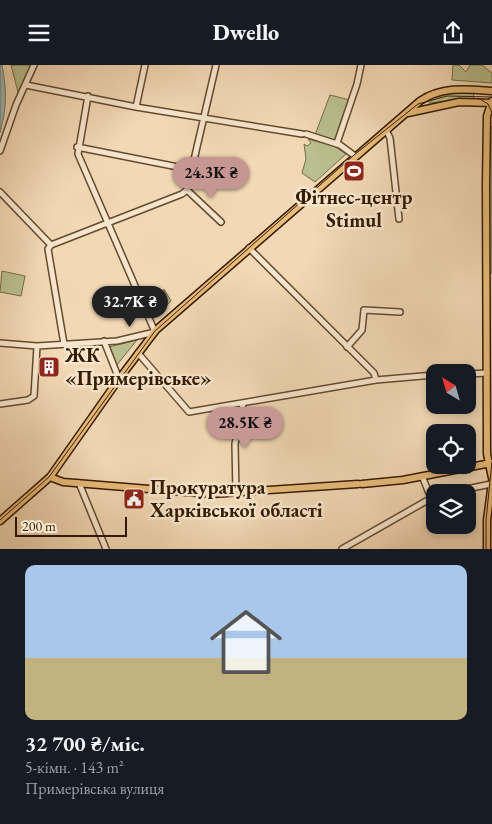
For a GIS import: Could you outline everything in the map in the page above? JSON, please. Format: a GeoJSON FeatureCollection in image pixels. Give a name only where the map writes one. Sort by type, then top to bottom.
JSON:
{"type":"FeatureCollection","features":[{"type":"Feature","properties":{"kind":"main road"},"geometry":{"type":"LineString","coordinates":[[0,521],[50,477],[119,379],[155,332],[355,155],[420,101],[436,92],[453,89],[482,90],[492,93]]}},
{"type":"Feature","properties":{"kind":"main road"},"geometry":{"type":"LineString","coordinates":[[478,102],[483,97],[482,90]]}},
{"type":"Feature","properties":{"kind":"main road"},"geometry":{"type":"LineString","coordinates":[[478,102],[485,106],[489,120]]}},
{"type":"Feature","properties":{"kind":"main road"},"geometry":{"type":"LineString","coordinates":[[405,114],[438,105],[491,103],[489,120],[489,330],[487,373],[492,481],[488,512],[489,545]]}},
{"type":"Feature","properties":{"kind":"main road"},"geometry":{"type":"LineString","coordinates":[[50,477],[63,482],[191,493],[236,493],[360,484],[422,476],[490,463]]}},
{"type":"Feature","properties":{"kind":"street"},"geometry":{"type":"LineString","coordinates":[[0,151],[16,105],[34,65]]}},
{"type":"Feature","properties":{"kind":"street"},"geometry":{"type":"LineString","coordinates":[[136,107],[145,65]]}},
{"type":"Feature","properties":{"kind":"street"},"geometry":{"type":"LineString","coordinates":[[64,344],[48,249],[51,245],[182,194],[187,190],[216,65]]}},
{"type":"Feature","properties":{"kind":"street"},"geometry":{"type":"LineString","coordinates":[[337,143],[357,84],[361,65]]}},
{"type":"Feature","properties":{"kind":"street"},"geometry":{"type":"LineString","coordinates":[[26,85],[136,107],[304,134],[337,143],[355,155]]}},
{"type":"Feature","properties":{"kind":"street"},"geometry":{"type":"LineString","coordinates":[[0,343],[36,346],[125,340],[155,332],[78,154],[77,147],[88,96]]}},
{"type":"Feature","properties":{"kind":"street"},"geometry":{"type":"LineString","coordinates":[[386,130],[390,138],[399,219]]}},
{"type":"Feature","properties":{"kind":"street"},"geometry":{"type":"LineString","coordinates":[[77,147],[193,170]]}},
{"type":"Feature","properties":{"kind":"street"},"geometry":{"type":"LineString","coordinates":[[187,190],[221,222]]}},
{"type":"Feature","properties":{"kind":"street"},"geometry":{"type":"LineString","coordinates":[[0,193],[51,245]]}},
{"type":"Feature","properties":{"kind":"street"},"geometry":{"type":"LineString","coordinates":[[250,249],[374,373],[376,380]]}},
{"type":"Feature","properties":{"kind":"street"},"geometry":{"type":"LineString","coordinates":[[347,347],[362,330],[364,310],[400,312]]}},
{"type":"Feature","properties":{"kind":"street"},"geometry":{"type":"LineString","coordinates":[[104,341],[119,379]]}},
{"type":"Feature","properties":{"kind":"street"},"geometry":{"type":"LineString","coordinates":[[0,404],[28,400],[34,396],[36,346]]}},
{"type":"Feature","properties":{"kind":"street"},"geometry":{"type":"LineString","coordinates":[[138,353],[189,412],[376,380],[426,376]]}},
{"type":"Feature","properties":{"kind":"street"},"geometry":{"type":"LineString","coordinates":[[476,374],[487,373]]}},
{"type":"Feature","properties":{"kind":"street"},"geometry":{"type":"LineString","coordinates":[[236,493],[235,444],[243,404]]}},
{"type":"Feature","properties":{"kind":"street"},"geometry":{"type":"LineString","coordinates":[[422,476],[426,484]]}},
{"type":"Feature","properties":{"kind":"street"},"geometry":{"type":"LineString","coordinates":[[476,485],[492,481]]}},
{"type":"Feature","properties":{"kind":"street"},"geometry":{"type":"LineString","coordinates":[[79,483],[106,549]]}},
{"type":"Feature","properties":{"kind":"street"},"geometry":{"type":"LineString","coordinates":[[343,549],[426,501]]}},
{"type":"Feature","properties":{"kind":"green space"},"geometry":{"type":"Polygon","coordinates":[[[11,65],[31,65],[19,96],[11,65]]]}},
{"type":"Feature","properties":{"kind":"green space"},"geometry":{"type":"Polygon","coordinates":[[[453,65],[459,65],[466,72],[470,65],[482,65],[492,73],[492,83],[452,80],[453,65]]]}},
{"type":"Feature","properties":{"kind":"green space"},"geometry":{"type":"Polygon","coordinates":[[[457,92],[473,92],[474,98],[429,103],[429,99],[433,96],[457,92]]]}},
{"type":"Feature","properties":{"kind":"green space"},"geometry":{"type":"Polygon","coordinates":[[[330,95],[350,100],[336,142],[315,135],[330,95]]]}},
{"type":"Feature","properties":{"kind":"green space"},"geometry":{"type":"Polygon","coordinates":[[[492,126],[492,273],[488,273],[490,132],[492,126]]]}},
{"type":"Feature","properties":{"kind":"green space"},"geometry":{"type":"Polygon","coordinates":[[[308,139],[334,146],[346,154],[315,182],[302,173],[306,159],[304,144],[307,146],[311,143],[308,139]]]}},
{"type":"Feature","properties":{"kind":"green space"},"geometry":{"type":"Polygon","coordinates":[[[2,271],[25,276],[21,296],[0,292],[2,271]]]}},
{"type":"Feature","properties":{"kind":"green space"},"geometry":{"type":"Polygon","coordinates":[[[164,289],[171,301],[166,306],[152,312],[145,298],[151,295],[153,298],[164,292],[164,289]]]}},
{"type":"Feature","properties":{"kind":"green space"},"geometry":{"type":"Polygon","coordinates":[[[137,340],[116,366],[109,347],[137,340]]]}},
{"type":"Feature","properties":{"kind":"water"},"geometry":{"type":"Polygon","coordinates":[[[0,65],[2,65],[4,75],[5,99],[0,133],[0,65]]]}},
{"type":"Feature","properties":{"kind":"tram line"},"geometry":{"type":"LineString","coordinates":[[0,520],[49,477],[155,331],[354,155],[418,104],[447,96],[492,97]]}},
{"type":"Feature","properties":{"kind":"tram line"},"geometry":{"type":"LineString","coordinates":[[478,98],[488,104],[492,113]]}},
{"type":"Feature","properties":{"kind":"tram line"},"geometry":{"type":"LineString","coordinates":[[486,549],[486,520],[492,462]]}},
{"type":"Feature","properties":{"kind":"place","name":"Фітнес-центр Stimul"},"geometry":{"type":"Point","coordinates":[354,171]}},
{"type":"Feature","properties":{"kind":"place","name":"ЖК «Примерівське»"},"geometry":{"type":"Point","coordinates":[49,367]}},
{"type":"Feature","properties":{"kind":"place","name":"Прокуратура Харківської області"},"geometry":{"type":"Point","coordinates":[134,499]}}]}
